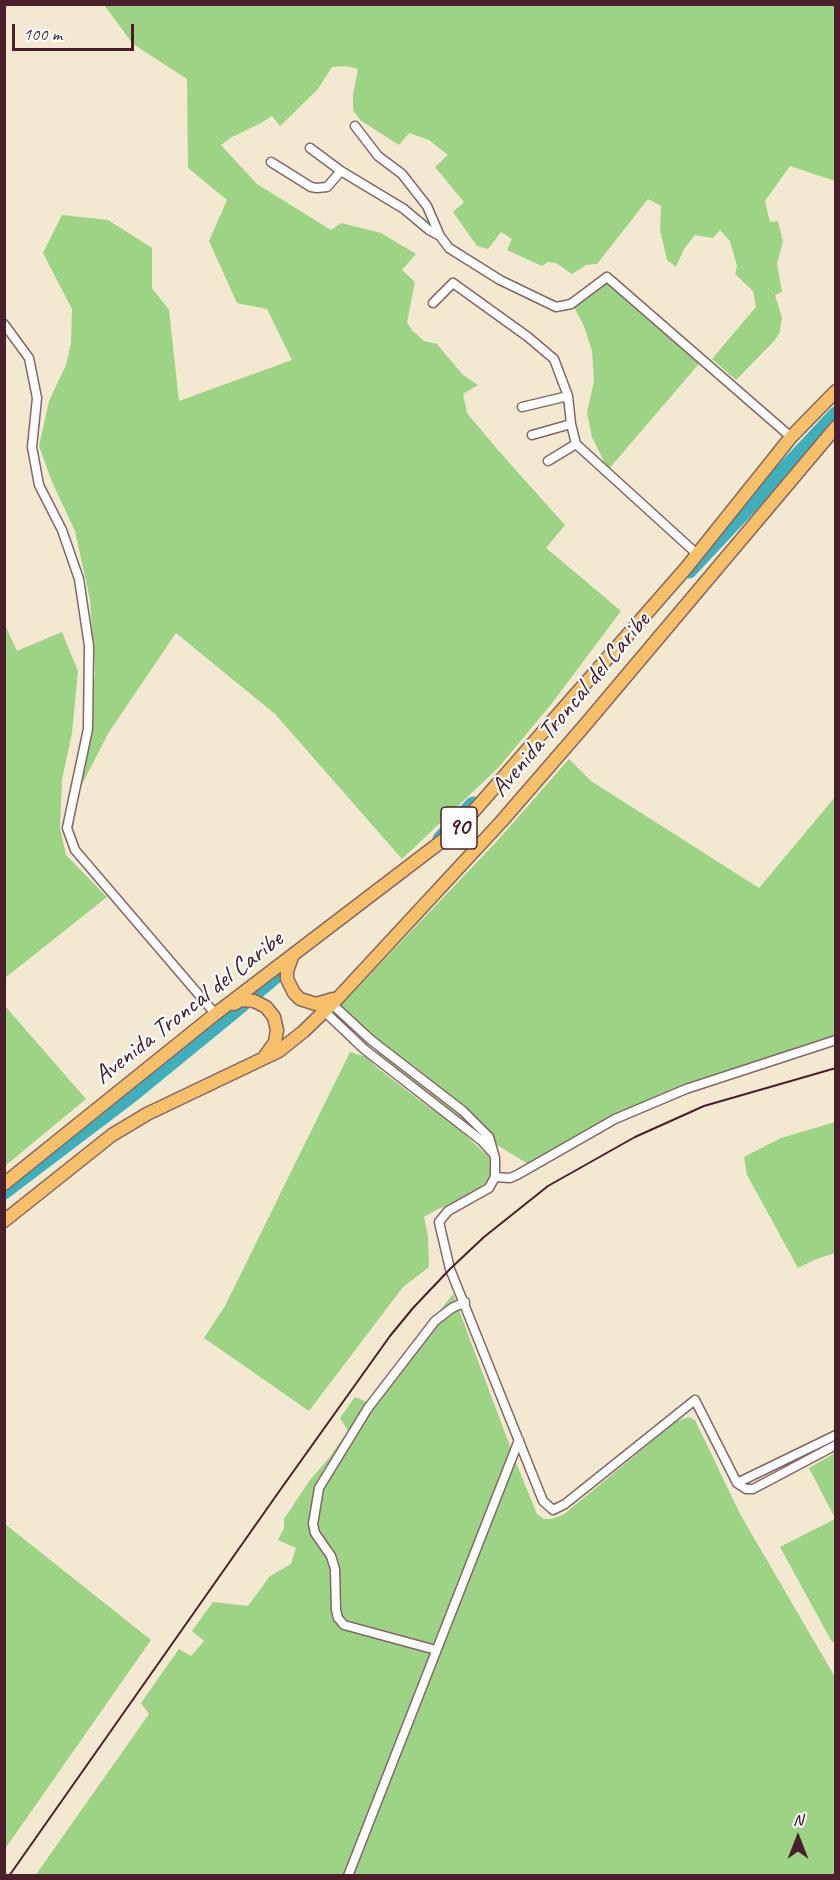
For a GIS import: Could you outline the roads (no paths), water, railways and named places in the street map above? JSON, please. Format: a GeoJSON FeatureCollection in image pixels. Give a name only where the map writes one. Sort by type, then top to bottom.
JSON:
{"type":"FeatureCollection","features":[{"type":"Feature","properties":{"kind":"highway","name":"Avenida Troncal del Caribe"},"geometry":{"type":"LineString","coordinates":[[4,1184],[214,1015],[459,828],[697,554],[791,437],[836,391]]}},
{"type":"Feature","properties":{"kind":"highway","name":"Avenida Troncal del Caribe"},"geometry":{"type":"LineString","coordinates":[[4,1221],[112,1135],[147,1114],[279,1051],[331,1004],[516,805],[836,427]]}},
{"type":"Feature","properties":{"kind":"highway"},"geometry":{"type":"LineString","coordinates":[[292,956],[288,963],[287,979],[294,993],[300,999],[316,1004],[331,1004]]}},
{"type":"Feature","properties":{"kind":"highway"},"geometry":{"type":"LineString","coordinates":[[214,1015],[241,1000],[254,1001],[266,1007],[274,1017],[277,1030],[275,1042],[260,1062]]}},
{"type":"Feature","properties":{"kind":"street"},"geometry":{"type":"LineString","coordinates":[[355,126],[378,156],[402,174],[427,206],[440,236]]}},
{"type":"Feature","properties":{"kind":"street"},"geometry":{"type":"LineString","coordinates":[[310,148],[341,171],[404,209],[440,236],[450,248],[500,280],[556,307],[571,304],[607,277],[791,437]]}},
{"type":"Feature","properties":{"kind":"street"},"geometry":{"type":"LineString","coordinates":[[271,162],[311,187],[317,188],[327,187],[341,171]]}},
{"type":"Feature","properties":{"kind":"street"},"geometry":{"type":"LineString","coordinates":[[433,303],[451,283],[454,284],[528,337],[554,359],[568,396],[576,444],[697,554]]}},
{"type":"Feature","properties":{"kind":"street"},"geometry":{"type":"LineString","coordinates":[[4,324],[29,358],[37,398],[32,447],[39,485],[62,530],[79,579],[89,646],[88,729],[67,828],[75,850],[206,1002],[214,1015]]}},
{"type":"Feature","properties":{"kind":"street"},"geometry":{"type":"LineString","coordinates":[[522,407],[568,396]]}},
{"type":"Feature","properties":{"kind":"street"},"geometry":{"type":"LineString","coordinates":[[532,435],[571,424]]}},
{"type":"Feature","properties":{"kind":"street"},"geometry":{"type":"LineString","coordinates":[[548,461],[576,444]]}},
{"type":"Feature","properties":{"kind":"street"},"geometry":{"type":"LineString","coordinates":[[331,1004],[364,1049],[482,1141],[495,1158],[495,1177],[489,1188],[447,1211],[439,1222],[450,1269],[543,1501],[553,1510],[565,1504],[695,1400],[737,1484],[746,1490],[753,1489],[836,1445]]}},
{"type":"Feature","properties":{"kind":"street"},"geometry":{"type":"LineString","coordinates":[[495,1177],[510,1178],[518,1175],[615,1119],[686,1089],[836,1040]]}},
{"type":"Feature","properties":{"kind":"street"},"geometry":{"type":"LineString","coordinates":[[436,1650],[344,1625],[338,1618],[336,1610],[336,1569],[331,1556],[315,1533],[313,1524],[319,1488],[368,1408],[435,1320],[465,1302]]}},
{"type":"Feature","properties":{"kind":"street"},"geometry":{"type":"LineString","coordinates":[[737,1484],[836,1435]]}},
{"type":"Feature","properties":{"kind":"street"},"geometry":{"type":"LineString","coordinates":[[348,1875],[519,1440]]}},
{"type":"Feature","properties":{"kind":"waterway"},"geometry":{"type":"LineString","coordinates":[[689,571],[836,414]]}},
{"type":"Feature","properties":{"kind":"waterway"},"geometry":{"type":"LineString","coordinates":[[440,839],[473,804]]}},
{"type":"Feature","properties":{"kind":"waterway"},"geometry":{"type":"LineString","coordinates":[[252,996],[282,971]]}},
{"type":"Feature","properties":{"kind":"waterway"},"geometry":{"type":"LineString","coordinates":[[4,1192],[132,1095],[242,1005]]}},
{"type":"Feature","properties":{"kind":"railway"},"geometry":{"type":"LineString","coordinates":[[9,1876],[390,1336],[450,1269],[484,1237],[548,1186],[635,1137],[704,1106],[836,1068]]}}]}
